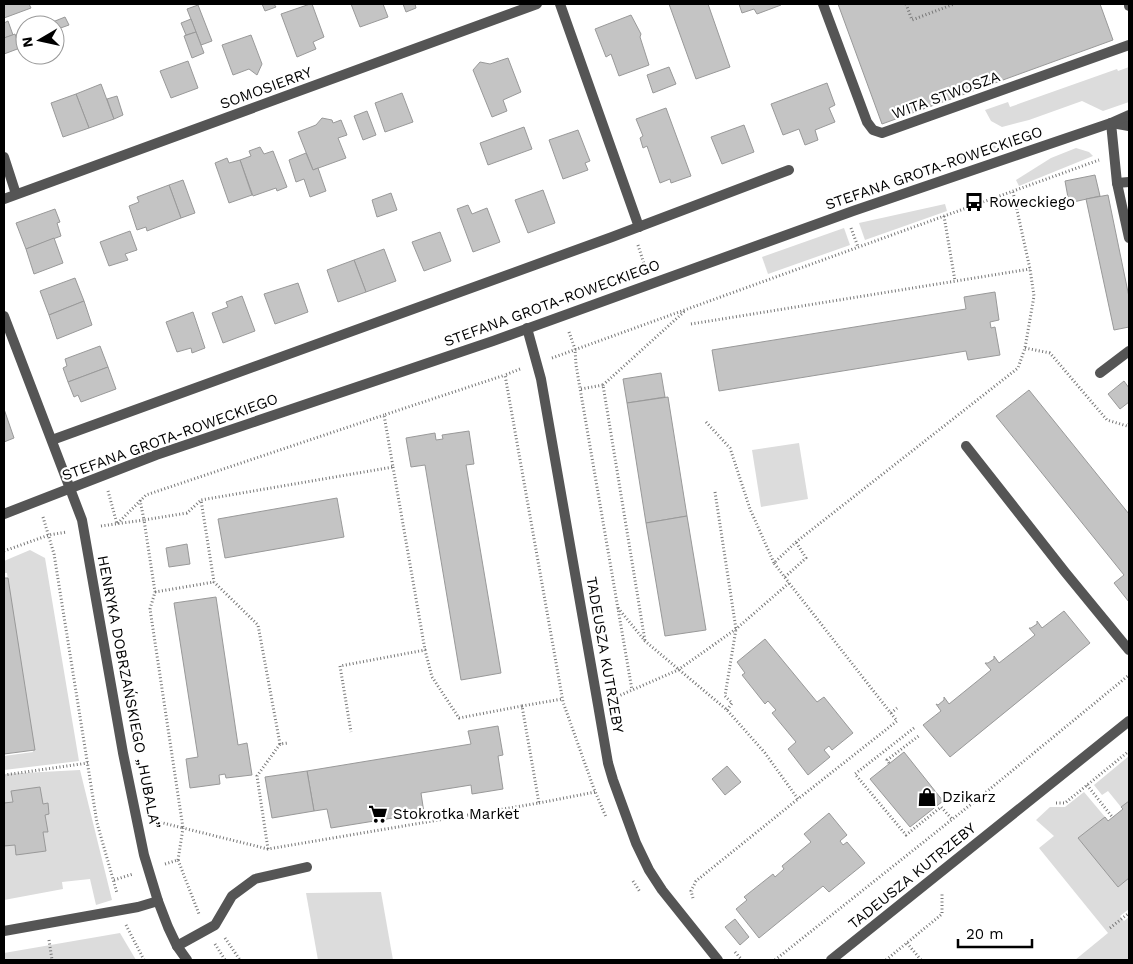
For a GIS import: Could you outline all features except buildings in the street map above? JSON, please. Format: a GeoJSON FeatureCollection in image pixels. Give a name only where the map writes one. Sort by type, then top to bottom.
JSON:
{"type":"FeatureCollection","features":[{"type":"Feature","properties":{"kind":"street","name":"SOMOSIERRY"},"geometry":{"type":"LineString","coordinates":[[4,199],[537,4]]}},
{"type":"Feature","properties":{"kind":"street"},"geometry":{"type":"LineString","coordinates":[[560,4],[639,227]]}},
{"type":"Feature","properties":{"kind":"street","name":"WITA STWOSZA"},"geometry":{"type":"LineString","coordinates":[[823,4],[867,122],[873,130],[882,134],[1129,45]]}},
{"type":"Feature","properties":{"kind":"street","name":"STEFANA GROTA-ROWECKIEGO"},"geometry":{"type":"LineString","coordinates":[[4,514],[156,455],[527,328],[853,211],[1111,123],[1129,115]]}},
{"type":"Feature","properties":{"kind":"street"},"geometry":{"type":"LineString","coordinates":[[1111,123],[1113,158],[1129,238]]}},
{"type":"Feature","properties":{"kind":"street","name":"STEFANA GROTA-ROWECKIEGO"},"geometry":{"type":"LineString","coordinates":[[1111,123],[1129,126]]}},
{"type":"Feature","properties":{"kind":"street"},"geometry":{"type":"LineString","coordinates":[[4,157],[16,194]]}},
{"type":"Feature","properties":{"kind":"street"},"geometry":{"type":"LineString","coordinates":[[52,440],[639,227],[789,170]]}},
{"type":"Feature","properties":{"kind":"street"},"geometry":{"type":"LineString","coordinates":[[1117,183],[1129,182]]}},
{"type":"Feature","properties":{"kind":"street","name":"HENRYKA DOBRZAŃSKIEGO „HUBALA”"},"geometry":{"type":"LineString","coordinates":[[4,316],[84,529],[123,753],[148,869],[158,901],[177,946],[187,960]]}},
{"type":"Feature","properties":{"kind":"street","name":"TADEUSZA KUTRZEBY"},"geometry":{"type":"LineString","coordinates":[[527,328],[541,379],[613,780],[636,843],[649,870],[662,890],[718,960]]}},
{"type":"Feature","properties":{"kind":"street"},"geometry":{"type":"LineString","coordinates":[[1100,373],[1129,351]]}},
{"type":"Feature","properties":{"kind":"street"},"geometry":{"type":"LineString","coordinates":[[966,446],[1129,650]]}},
{"type":"Feature","properties":{"kind":"street","name":"TADEUSZA KUTRZEBY"},"geometry":{"type":"LineString","coordinates":[[831,960],[1129,720]]}},
{"type":"Feature","properties":{"kind":"street"},"geometry":{"type":"LineString","coordinates":[[177,946],[211,928],[232,896],[255,879],[307,867]]}},
{"type":"Feature","properties":{"kind":"street"},"geometry":{"type":"LineString","coordinates":[[4,931],[138,907],[158,901]]}},
{"type":"Feature","properties":{"kind":"path"},"geometry":{"type":"LineString","coordinates":[[906,4],[912,20],[954,4]]}},
{"type":"Feature","properties":{"kind":"path"},"geometry":{"type":"LineString","coordinates":[[575,349],[1097,161],[1113,158]]}},
{"type":"Feature","properties":{"kind":"path"},"geometry":{"type":"LineString","coordinates":[[774,562],[796,542],[1015,371],[1021,362],[1034,296],[1013,192]]}},
{"type":"Feature","properties":{"kind":"path"},"geometry":{"type":"LineString","coordinates":[[944,216],[955,281]]}},
{"type":"Feature","properties":{"kind":"path"},"geometry":{"type":"LineString","coordinates":[[850,225],[858,247]]}},
{"type":"Feature","properties":{"kind":"path"},"geometry":{"type":"LineString","coordinates":[[637,244],[646,268]]}},
{"type":"Feature","properties":{"kind":"path"},"geometry":{"type":"LineString","coordinates":[[691,324],[1030,269]]}},
{"type":"Feature","properties":{"kind":"path"},"geometry":{"type":"LineString","coordinates":[[580,389],[603,385],[688,308]]}},
{"type":"Feature","properties":{"kind":"path"},"geometry":{"type":"LineString","coordinates":[[567,327],[575,349],[580,389],[632,690]]}},
{"type":"Feature","properties":{"kind":"path"},"geometry":{"type":"LineString","coordinates":[[1025,348],[1050,353],[1107,420],[1127,426],[1129,424]]}},
{"type":"Feature","properties":{"kind":"path"},"geometry":{"type":"LineString","coordinates":[[117,524],[146,495],[505,375]]}},
{"type":"Feature","properties":{"kind":"path"},"geometry":{"type":"LineString","coordinates":[[603,385],[645,642]]}},
{"type":"Feature","properties":{"kind":"path"},"geometry":{"type":"LineString","coordinates":[[384,415],[425,650],[432,677],[458,718],[562,699]]}},
{"type":"Feature","properties":{"kind":"path"},"geometry":{"type":"LineString","coordinates":[[694,902],[691,891],[696,881],[897,721],[774,562],[750,509],[730,448],[706,422]]}},
{"type":"Feature","properties":{"kind":"path"},"geometry":{"type":"LineString","coordinates":[[4,552],[49,534],[187,513],[201,500],[392,467]]}},
{"type":"Feature","properties":{"kind":"path"},"geometry":{"type":"LineString","coordinates":[[107,488],[117,524]]}},
{"type":"Feature","properties":{"kind":"path"},"geometry":{"type":"LineString","coordinates":[[715,492],[736,629],[725,696],[732,704],[728,710]]}},
{"type":"Feature","properties":{"kind":"path"},"geometry":{"type":"LineString","coordinates":[[140,500],[155,592],[150,609],[183,828],[178,860],[194,904],[211,928],[240,960]]}},
{"type":"Feature","properties":{"kind":"path"},"geometry":{"type":"LineString","coordinates":[[201,500],[214,582],[258,626],[280,744],[257,776],[268,849]]}},
{"type":"Feature","properties":{"kind":"path"},"geometry":{"type":"LineString","coordinates":[[41,513],[54,554],[97,822],[126,925],[144,960]]}},
{"type":"Feature","properties":{"kind":"path"},"geometry":{"type":"LineString","coordinates":[[785,577],[806,558],[796,542]]}},
{"type":"Feature","properties":{"kind":"path"},"geometry":{"type":"LineString","coordinates":[[155,592],[214,582]]}},
{"type":"Feature","properties":{"kind":"path"},"geometry":{"type":"LineString","coordinates":[[598,704],[678,670],[736,629],[789,583]]}},
{"type":"Feature","properties":{"kind":"path"},"geometry":{"type":"LineString","coordinates":[[618,608],[645,642],[728,710],[765,753],[798,799]]}},
{"type":"Feature","properties":{"kind":"path"},"geometry":{"type":"LineString","coordinates":[[351,732],[340,666],[425,650]]}},
{"type":"Feature","properties":{"kind":"path"},"geometry":{"type":"LineString","coordinates":[[775,960],[952,820],[1129,675]]}},
{"type":"Feature","properties":{"kind":"path"},"geometry":{"type":"LineString","coordinates":[[522,706],[539,803]]}},
{"type":"Feature","properties":{"kind":"path"},"geometry":{"type":"LineString","coordinates":[[891,713],[897,708]]}},
{"type":"Feature","properties":{"kind":"path"},"geometry":{"type":"LineString","coordinates":[[914,728],[855,774],[906,835],[941,807],[952,820]]}},
{"type":"Feature","properties":{"kind":"path"},"geometry":{"type":"LineString","coordinates":[[889,764],[887,760],[920,735]]}},
{"type":"Feature","properties":{"kind":"path"},"geometry":{"type":"LineString","coordinates":[[280,744],[288,743]]}},
{"type":"Feature","properties":{"kind":"path"},"geometry":{"type":"LineString","coordinates":[[1047,803],[1065,802],[1129,751]]}},
{"type":"Feature","properties":{"kind":"path"},"geometry":{"type":"LineString","coordinates":[[4,776],[88,763]]}},
{"type":"Feature","properties":{"kind":"path"},"geometry":{"type":"LineString","coordinates":[[1087,785],[1112,818]]}},
{"type":"Feature","properties":{"kind":"path"},"geometry":{"type":"LineString","coordinates":[[136,817],[268,849],[595,792]]}},
{"type":"Feature","properties":{"kind":"path"},"geometry":{"type":"LineString","coordinates":[[114,880],[178,860]]}},
{"type":"Feature","properties":{"kind":"path"},"geometry":{"type":"LineString","coordinates":[[886,960],[942,914],[942,889]]}},
{"type":"Feature","properties":{"kind":"path"},"geometry":{"type":"LineString","coordinates":[[1110,928],[1129,913]]}},
{"type":"Feature","properties":{"kind":"path"},"geometry":{"type":"LineString","coordinates":[[211,928],[225,960]]}},
{"type":"Feature","properties":{"kind":"path"},"geometry":{"type":"LineString","coordinates":[[48,937],[52,960]]}},
{"type":"Feature","properties":{"kind":"path"},"geometry":{"type":"LineString","coordinates":[[907,944],[921,960]]}},
{"type":"Feature","properties":{"kind":"path"},"geometry":{"type":"LineString","coordinates":[[730,947],[742,960]]}},
{"type":"Feature","properties":{"kind":"shaded area"},"geometry":{"type":"Polygon","coordinates":[[[1129,67],[1129,102],[1103,111],[1082,101],[1029,120],[1002,127],[991,121],[985,110],[1008,102],[1010,107],[1117,69],[1118,71],[1129,67]]]}},
{"type":"Feature","properties":{"kind":"shaded area"},"geometry":{"type":"Polygon","coordinates":[[[1033,131],[1034,134],[1032,135],[939,168],[937,167],[937,165],[1033,131]]]}},
{"type":"Feature","properties":{"kind":"shaded area"},"geometry":{"type":"Polygon","coordinates":[[[1076,148],[1089,152],[1093,156],[1019,186],[1016,180],[1051,158],[1076,148]]]}},
{"type":"Feature","properties":{"kind":"shaded area"},"geometry":{"type":"Polygon","coordinates":[[[945,204],[947,211],[865,240],[859,223],[945,204]]]}},
{"type":"Feature","properties":{"kind":"shaded area"},"geometry":{"type":"Polygon","coordinates":[[[844,228],[850,245],[768,274],[762,257],[844,228]]]}},
{"type":"Feature","properties":{"kind":"shaded area"},"geometry":{"type":"Polygon","coordinates":[[[799,443],[808,499],[761,507],[752,450],[799,443]]]}},
{"type":"Feature","properties":{"kind":"shaded area"},"geometry":{"type":"Polygon","coordinates":[[[30,550],[45,558],[79,761],[4,770],[4,756],[33,752],[7,573],[4,573],[4,561],[30,550]]]}},
{"type":"Feature","properties":{"kind":"shaded area"},"geometry":{"type":"Polygon","coordinates":[[[1129,756],[1129,801],[1121,807],[1108,791],[1102,795],[1094,785],[1129,756]]]}},
{"type":"Feature","properties":{"kind":"shaded area"},"geometry":{"type":"Polygon","coordinates":[[[80,770],[112,900],[96,905],[90,879],[62,882],[63,889],[4,900],[4,774],[80,770]]]}},
{"type":"Feature","properties":{"kind":"shaded area"},"geometry":{"type":"Polygon","coordinates":[[[1084,792],[1105,817],[1079,838],[1118,887],[1129,878],[1129,909],[1120,916],[1124,921],[1129,917],[1129,960],[1075,960],[1108,933],[1039,848],[1054,836],[1036,820],[1050,807],[1065,807],[1084,792]]]}},
{"type":"Feature","properties":{"kind":"shaded area"},"geometry":{"type":"Polygon","coordinates":[[[381,892],[393,960],[318,960],[306,893],[381,892]]]}},
{"type":"Feature","properties":{"kind":"shaded area"},"geometry":{"type":"Polygon","coordinates":[[[120,933],[136,960],[4,960],[4,953],[120,933]]]}},
{"type":"Feature","properties":{"kind":"place","name":"Roweckiego"},"geometry":{"type":"Point","coordinates":[974,202]}},
{"type":"Feature","properties":{"kind":"place","name":"Dzikarz"},"geometry":{"type":"Point","coordinates":[927,797]}},
{"type":"Feature","properties":{"kind":"place","name":"Stokrotka Market"},"geometry":{"type":"Point","coordinates":[378,814]}}]}
